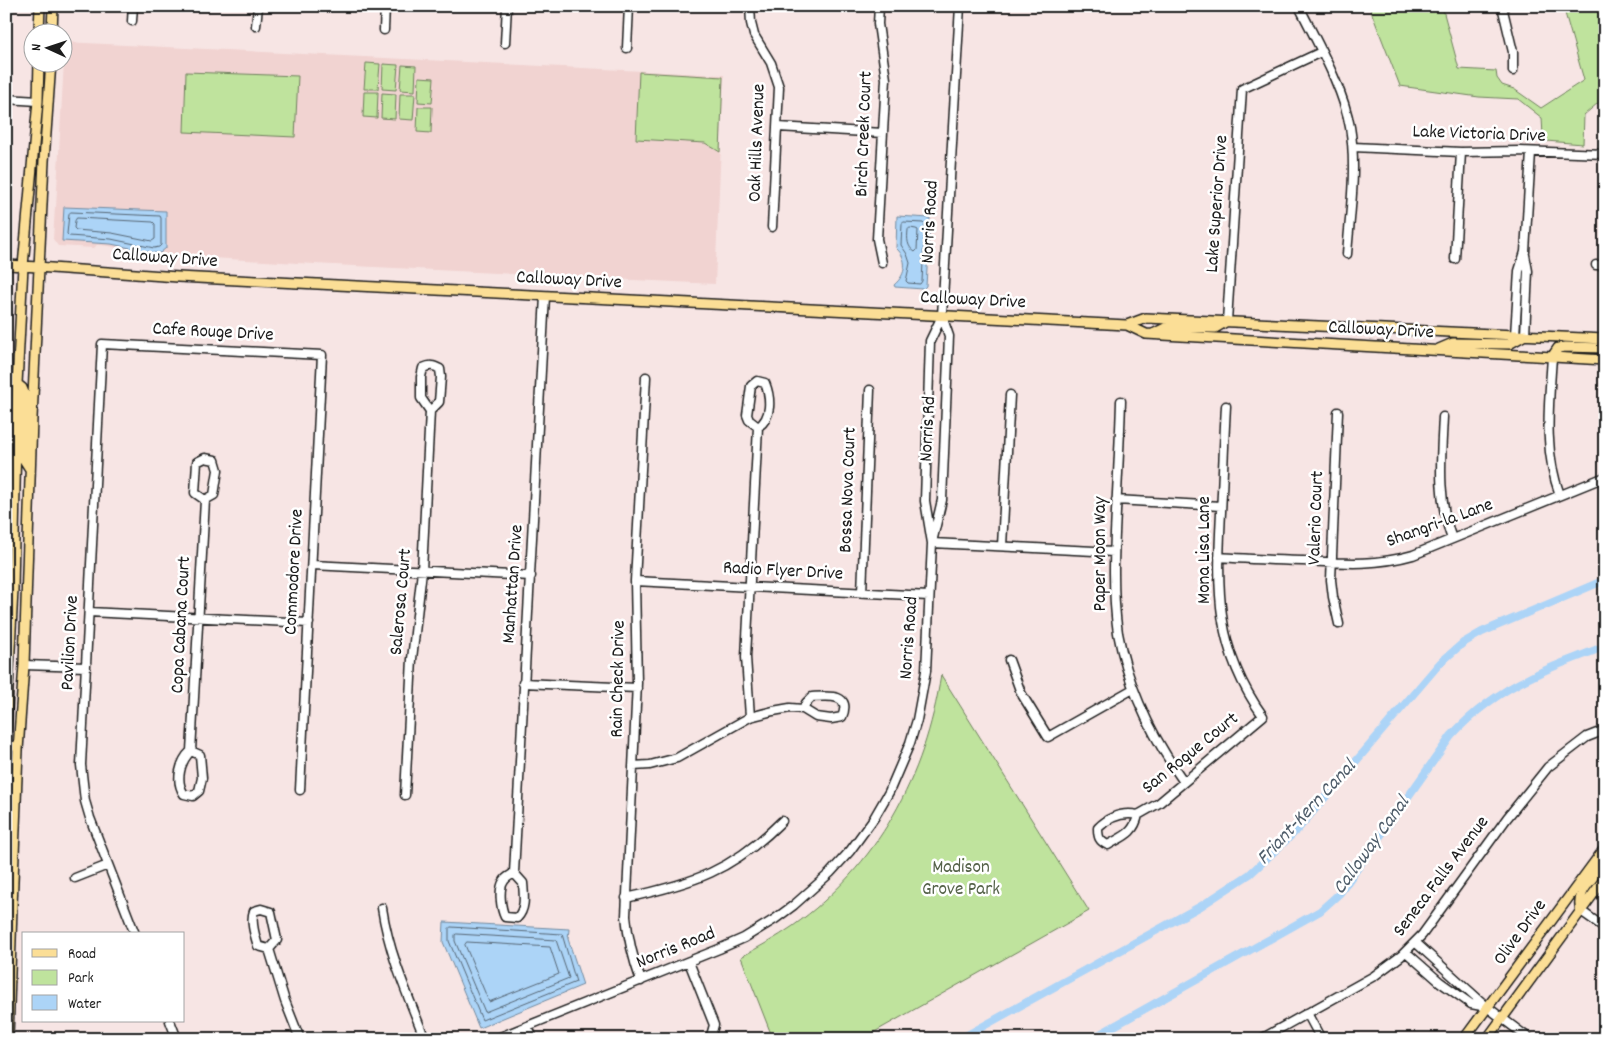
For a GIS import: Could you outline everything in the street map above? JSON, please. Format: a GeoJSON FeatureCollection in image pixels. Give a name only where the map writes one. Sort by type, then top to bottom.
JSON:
{"type":"FeatureCollection","features":[{"type":"Feature","properties":{"kind":"main road"},"geometry":{"type":"LineString","coordinates":[[40,6],[40,22]]}},
{"type":"Feature","properties":{"kind":"main road"},"geometry":{"type":"LineString","coordinates":[[53,22],[54,6]]}},
{"type":"Feature","properties":{"kind":"main road"},"geometry":{"type":"LineString","coordinates":[[6,729],[13,590],[17,384],[23,266],[38,101],[39,72]]}},
{"type":"Feature","properties":{"kind":"main road"},"geometry":{"type":"LineString","coordinates":[[8,1039],[18,746],[24,665],[30,469],[49,72]]}},
{"type":"Feature","properties":{"kind":"main road","name":"Calloway Drive"},"geometry":{"type":"LineString","coordinates":[[7,265],[178,277],[1127,325],[1146,334],[1605,360]]}},
{"type":"Feature","properties":{"kind":"main road","name":"Calloway Drive"},"geometry":{"type":"LineString","coordinates":[[1127,325],[1146,318],[1605,339]]}},
{"type":"Feature","properties":{"kind":"main road"},"geometry":{"type":"LineString","coordinates":[[1152,334],[1167,327],[1215,328],[1227,321]]}},
{"type":"Feature","properties":{"kind":"main road"},"geometry":{"type":"LineString","coordinates":[[1437,350],[1453,342],[1510,344],[1525,335]]}},
{"type":"Feature","properties":{"kind":"main road"},"geometry":{"type":"LineString","coordinates":[[1552,357],[1558,348],[1605,348]]}},
{"type":"Feature","properties":{"kind":"main road"},"geometry":{"type":"LineString","coordinates":[[17,384],[22,388],[25,395],[23,458],[30,469]]}},
{"type":"Feature","properties":{"kind":"main road"},"geometry":{"type":"LineString","coordinates":[[13,590],[16,600],[14,654],[17,660],[24,665]]}},
{"type":"Feature","properties":{"kind":"main road"},"geometry":{"type":"LineString","coordinates":[[6,746],[18,746]]}},
{"type":"Feature","properties":{"kind":"main road","name":"Olive Drive"},"geometry":{"type":"LineString","coordinates":[[1464,1039],[1605,848]]}},
{"type":"Feature","properties":{"kind":"main road"},"geometry":{"type":"LineString","coordinates":[[1581,911],[1579,904],[1580,896],[1601,865],[1605,853]]}},
{"type":"Feature","properties":{"kind":"main road","name":"Olive Drive"},"geometry":{"type":"LineString","coordinates":[[1487,1039],[1605,878]]}},
{"type":"Feature","properties":{"kind":"street"},"geometry":{"type":"LineString","coordinates":[[132,21],[133,6]]}},
{"type":"Feature","properties":{"kind":"street"},"geometry":{"type":"LineString","coordinates":[[256,26],[258,6]]}},
{"type":"Feature","properties":{"kind":"street"},"geometry":{"type":"LineString","coordinates":[[384,30],[385,6]]}},
{"type":"Feature","properties":{"kind":"street"},"geometry":{"type":"LineString","coordinates":[[505,43],[507,6]]}},
{"type":"Feature","properties":{"kind":"street"},"geometry":{"type":"LineString","coordinates":[[627,48],[629,6]]}},
{"type":"Feature","properties":{"kind":"street","name":"Oak Hills Avenue"},"geometry":{"type":"LineString","coordinates":[[750,6],[754,35],[771,63],[779,87],[772,227]]}},
{"type":"Feature","properties":{"kind":"street","name":"Birch Creek Court"},"geometry":{"type":"LineString","coordinates":[[880,6],[878,24],[886,79],[877,239],[882,263]]}},
{"type":"Feature","properties":{"kind":"street","name":"Norris Road"},"geometry":{"type":"LineString","coordinates":[[495,1039],[689,962],[744,938],[794,905],[830,873],[846,855],[874,818],[899,771],[917,720],[926,671],[932,543],[925,501],[930,341],[942,316],[960,6]]}},
{"type":"Feature","properties":{"kind":"street"},"geometry":{"type":"LineString","coordinates":[[1299,6],[1340,93],[1346,110],[1353,147],[1347,254]]}},
{"type":"Feature","properties":{"kind":"street"},"geometry":{"type":"LineString","coordinates":[[1502,6],[1513,52],[1513,71]]}},
{"type":"Feature","properties":{"kind":"street","name":"Lake Superior Drive"},"geometry":{"type":"LineString","coordinates":[[1227,321],[1242,89],[1321,52]]}},
{"type":"Feature","properties":{"kind":"street"},"geometry":{"type":"LineString","coordinates":[[6,100],[38,101]]}},
{"type":"Feature","properties":{"kind":"street"},"geometry":{"type":"LineString","coordinates":[[778,127],[883,133]]}},
{"type":"Feature","properties":{"kind":"street","name":"Lake Victoria Drive"},"geometry":{"type":"LineString","coordinates":[[1353,147],[1461,152],[1605,154]]}},
{"type":"Feature","properties":{"kind":"street"},"geometry":{"type":"LineString","coordinates":[[1455,259],[1461,152]]}},
{"type":"Feature","properties":{"kind":"street"},"geometry":{"type":"LineString","coordinates":[[1525,335],[1528,271],[1525,252],[1531,152]]}},
{"type":"Feature","properties":{"kind":"street"},"geometry":{"type":"LineString","coordinates":[[1515,335],[1519,271],[1525,252]]}},
{"type":"Feature","properties":{"kind":"street"},"geometry":{"type":"LineString","coordinates":[[1596,265],[1605,266]]}},
{"type":"Feature","properties":{"kind":"street","name":"Manhattan Drive"},"geometry":{"type":"LineString","coordinates":[[514,874],[505,879],[502,885],[501,909],[505,917],[511,919],[517,918],[522,912],[524,899],[523,883],[514,874],[545,296]]}},
{"type":"Feature","properties":{"kind":"street","name":"Norris Rd"},"geometry":{"type":"LineString","coordinates":[[932,543],[942,500],[949,336],[942,316]]}},
{"type":"Feature","properties":{"kind":"street","name":"Cafe Rouge Drive"},"geometry":{"type":"LineString","coordinates":[[102,344],[322,355]]}},
{"type":"Feature","properties":{"kind":"street","name":"Pavilion Drive"},"geometry":{"type":"LineString","coordinates":[[102,344],[81,766],[82,783],[90,818],[134,932]]}},
{"type":"Feature","properties":{"kind":"street","name":"Commodore Drive"},"geometry":{"type":"LineString","coordinates":[[300,790],[322,355]]}},
{"type":"Feature","properties":{"kind":"street"},"geometry":{"type":"LineString","coordinates":[[1552,357],[1547,435],[1552,470],[1560,496]]}},
{"type":"Feature","properties":{"kind":"street","name":"Salerosa Court"},"geometry":{"type":"LineString","coordinates":[[406,796],[412,658],[422,570],[430,411],[421,398],[421,377],[424,368],[429,365],[440,369],[441,376],[439,402],[430,411]]}},
{"type":"Feature","properties":{"kind":"street","name":"Rain Check Drive"},"geometry":{"type":"LineString","coordinates":[[641,981],[628,937],[626,898],[637,688],[636,581],[646,377]]}},
{"type":"Feature","properties":{"kind":"street"},"geometry":{"type":"LineString","coordinates":[[757,381],[766,384],[769,391],[767,417],[764,423],[758,427],[749,420],[747,415],[750,386],[757,381]]}},
{"type":"Feature","properties":{"kind":"street","name":"Bossa Nova Court"},"geometry":{"type":"LineString","coordinates":[[862,593],[870,390]]}},
{"type":"Feature","properties":{"kind":"street"},"geometry":{"type":"LineString","coordinates":[[1002,546],[1010,395]]}},
{"type":"Feature","properties":{"kind":"street","name":"Paper Moon Way"},"geometry":{"type":"LineString","coordinates":[[1121,401],[1114,552],[1114,604],[1119,634],[1133,689],[1155,739],[1184,782]]}},
{"type":"Feature","properties":{"kind":"street","name":"Mona Lisa Lane"},"geometry":{"type":"LineString","coordinates":[[1226,406],[1219,593],[1224,630],[1239,674],[1248,693],[1263,716]]}},
{"type":"Feature","properties":{"kind":"street","name":"Valerio Court"},"geometry":{"type":"LineString","coordinates":[[1338,412],[1331,563],[1333,597],[1339,624]]}},
{"type":"Feature","properties":{"kind":"street"},"geometry":{"type":"LineString","coordinates":[[1443,417],[1441,494],[1452,539]]}},
{"type":"Feature","properties":{"kind":"street"},"geometry":{"type":"LineString","coordinates":[[750,717],[746,657],[758,427]]}},
{"type":"Feature","properties":{"kind":"street","name":"Copa Cabana Court"},"geometry":{"type":"LineString","coordinates":[[205,458],[215,460],[218,470],[214,495],[205,500],[196,494],[195,482],[197,462],[205,458]]}},
{"type":"Feature","properties":{"kind":"street","name":"Shangri-la Lane"},"geometry":{"type":"LineString","coordinates":[[1219,557],[1362,564],[1397,559],[1452,539],[1605,477]]}},
{"type":"Feature","properties":{"kind":"street","name":"Copa Cabana Court"},"geometry":{"type":"LineString","coordinates":[[191,751],[200,756],[202,772],[199,791],[192,796],[184,794],[180,788],[180,781],[183,758],[191,751],[205,500]]}},
{"type":"Feature","properties":{"kind":"street"},"geometry":{"type":"LineString","coordinates":[[1116,500],[1221,506]]}},
{"type":"Feature","properties":{"kind":"street"},"geometry":{"type":"LineString","coordinates":[[932,543],[1114,552]]}},
{"type":"Feature","properties":{"kind":"street"},"geometry":{"type":"LineString","coordinates":[[312,565],[531,576]]}},
{"type":"Feature","properties":{"kind":"street","name":"Radio Flyer Drive"},"geometry":{"type":"LineString","coordinates":[[636,581],[930,596]]}},
{"type":"Feature","properties":{"kind":"street"},"geometry":{"type":"LineString","coordinates":[[89,612],[309,624]]}},
{"type":"Feature","properties":{"kind":"street"},"geometry":{"type":"LineString","coordinates":[[1009,660],[1021,693],[1048,737],[1133,689]]}},
{"type":"Feature","properties":{"kind":"street"},"geometry":{"type":"LineString","coordinates":[[24,665],[86,667]]}},
{"type":"Feature","properties":{"kind":"street"},"geometry":{"type":"LineString","coordinates":[[523,682],[637,688]]}},
{"type":"Feature","properties":{"kind":"street"},"geometry":{"type":"LineString","coordinates":[[633,766],[650,765],[677,758],[750,717],[790,708],[803,709],[816,717],[831,719],[842,717],[846,707],[840,698],[825,696],[812,697],[803,709]]}},
{"type":"Feature","properties":{"kind":"street","name":"San Rogue Court"},"geometry":{"type":"LineString","coordinates":[[1138,816],[1128,813],[1121,814],[1098,828],[1098,837],[1108,845],[1131,831],[1136,824],[1138,816],[1159,803],[1263,716]]}},
{"type":"Feature","properties":{"kind":"street","name":"Seneca Falls Avenue"},"geometry":{"type":"LineString","coordinates":[[1261,1039],[1374,976],[1406,952],[1548,767],[1587,736],[1605,730]]}},
{"type":"Feature","properties":{"kind":"street"},"geometry":{"type":"LineString","coordinates":[[626,898],[681,885],[718,870],[752,849],[782,821]]}},
{"type":"Feature","properties":{"kind":"street"},"geometry":{"type":"LineString","coordinates":[[75,878],[108,865]]}},
{"type":"Feature","properties":{"kind":"street"},"geometry":{"type":"LineString","coordinates":[[382,908],[395,964],[425,1039]]}},
{"type":"Feature","properties":{"kind":"street"},"geometry":{"type":"LineString","coordinates":[[262,909],[271,912],[277,940],[269,949],[258,946],[252,916],[254,911],[262,909]]}},
{"type":"Feature","properties":{"kind":"street"},"geometry":{"type":"LineString","coordinates":[[1581,911],[1605,928]]}},
{"type":"Feature","properties":{"kind":"street"},"geometry":{"type":"LineString","coordinates":[[1415,942],[1487,1007],[1530,1039]]}},
{"type":"Feature","properties":{"kind":"street"},"geometry":{"type":"LineString","coordinates":[[269,949],[285,1001],[300,1039]]}},
{"type":"Feature","properties":{"kind":"street"},"geometry":{"type":"LineString","coordinates":[[1406,952],[1440,982],[1471,1004],[1487,1007]]}},
{"type":"Feature","properties":{"kind":"street"},"geometry":{"type":"LineString","coordinates":[[689,962],[714,1025],[710,1039]]}},
{"type":"Feature","properties":{"kind":"street"},"geometry":{"type":"LineString","coordinates":[[1307,1013],[1321,1039]]}},
{"type":"Feature","properties":{"kind":"street"},"geometry":{"type":"LineString","coordinates":[[170,1022],[177,1039]]}},
{"type":"Feature","properties":{"kind":"street"},"geometry":{"type":"LineString","coordinates":[[528,1026],[533,1039]]}},
{"type":"Feature","properties":{"kind":"shaded area"},"geometry":{"type":"Polygon","coordinates":[[[72,42],[724,75],[715,284],[163,255],[97,245],[94,248],[58,246],[53,239],[63,72],[72,72],[72,42]]]}},
{"type":"Feature","properties":{"kind":"green space"},"geometry":{"type":"Polygon","coordinates":[[[1369,6],[1442,6],[1459,69],[1496,71],[1497,78],[1502,85],[1514,89],[1541,108],[1584,80],[1563,6],[1605,6],[1605,97],[1584,115],[1583,144],[1546,141],[1543,136],[1542,118],[1518,99],[1479,97],[1400,86],[1369,6]]]}},
{"type":"Feature","properties":{"kind":"green space"},"geometry":{"type":"Polygon","coordinates":[[[366,63],[380,64],[378,89],[364,89],[366,63]]]}},
{"type":"Feature","properties":{"kind":"green space"},"geometry":{"type":"Polygon","coordinates":[[[383,64],[398,65],[396,90],[382,89],[383,64]]]}},
{"type":"Feature","properties":{"kind":"green space"},"geometry":{"type":"Polygon","coordinates":[[[402,65],[416,66],[415,91],[400,90],[402,65]]]}},
{"type":"Feature","properties":{"kind":"green space"},"geometry":{"type":"Polygon","coordinates":[[[186,72],[298,76],[295,137],[184,132],[186,72]]]}},
{"type":"Feature","properties":{"kind":"green space"},"geometry":{"type":"Polygon","coordinates":[[[639,72],[723,77],[720,152],[705,143],[636,139],[639,72]]]}},
{"type":"Feature","properties":{"kind":"green space"},"geometry":{"type":"Polygon","coordinates":[[[419,77],[434,78],[432,103],[418,102],[419,77]]]}},
{"type":"Feature","properties":{"kind":"green space"},"geometry":{"type":"Polygon","coordinates":[[[364,92],[378,92],[377,118],[363,117],[364,92]]]}},
{"type":"Feature","properties":{"kind":"green space"},"geometry":{"type":"Polygon","coordinates":[[[382,93],[396,94],[395,119],[381,118],[382,93]]]}},
{"type":"Feature","properties":{"kind":"green space"},"geometry":{"type":"Polygon","coordinates":[[[400,94],[415,94],[413,120],[399,119],[400,94]]]}},
{"type":"Feature","properties":{"kind":"green space"},"geometry":{"type":"Polygon","coordinates":[[[418,107],[432,107],[431,133],[417,132],[418,107]]]}},
{"type":"Feature","properties":{"kind":"green space","name":"Madison Grove Park"},"geometry":{"type":"Polygon","coordinates":[[[941,675],[1089,911],[862,1039],[773,1039],[741,957],[793,926],[823,902],[850,875],[873,847],[893,816],[910,783],[934,713],[941,675]]]}},
{"type":"Feature","properties":{"kind":"water"},"geometry":{"type":"Polygon","coordinates":[[[64,207],[166,211],[166,248],[160,253],[154,253],[111,244],[62,241],[64,207]]]}},
{"type":"Feature","properties":{"kind":"water"},"geometry":{"type":"Polygon","coordinates":[[[897,216],[930,218],[926,286],[923,289],[895,287],[894,285],[904,271],[903,257],[896,248],[897,216]]]}},
{"type":"Feature","properties":{"kind":"water"},"geometry":{"type":"Polygon","coordinates":[[[444,922],[569,929],[568,939],[583,985],[479,1028],[443,942],[444,922]]]}},
{"type":"Feature","properties":{"kind":"waterway","name":"Friant-Kern Canal"},"geometry":{"type":"LineString","coordinates":[[960,1039],[1201,906],[1250,874],[1298,829],[1440,663],[1463,643],[1482,632],[1605,580]]}},
{"type":"Feature","properties":{"kind":"waterway","name":"Calloway Canal"},"geometry":{"type":"LineString","coordinates":[[1091,1039],[1320,911],[1340,893],[1451,736],[1468,719],[1487,703],[1518,684],[1547,669],[1605,646]]}}]}
